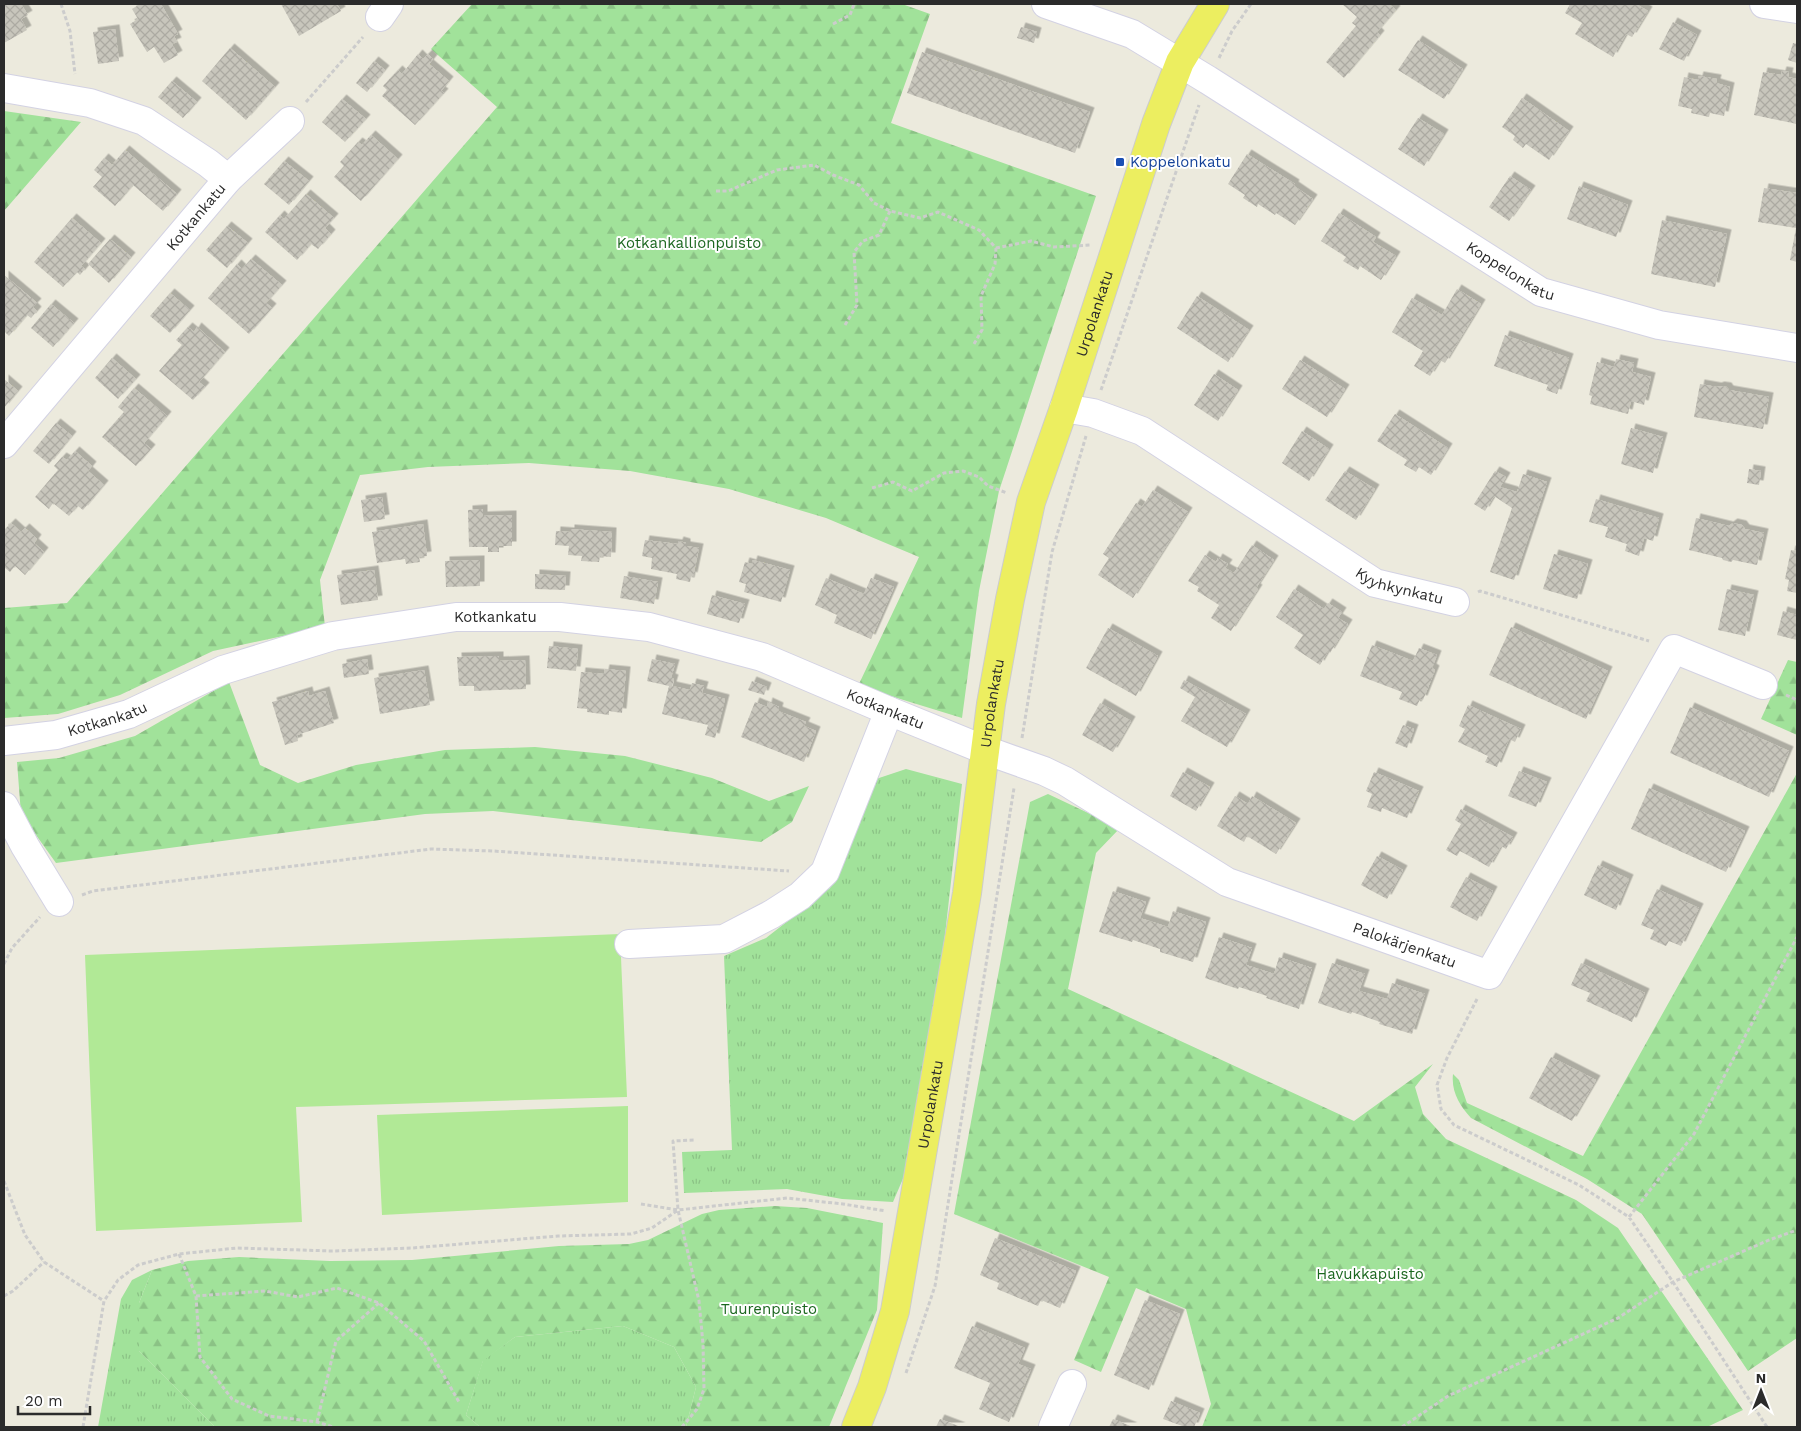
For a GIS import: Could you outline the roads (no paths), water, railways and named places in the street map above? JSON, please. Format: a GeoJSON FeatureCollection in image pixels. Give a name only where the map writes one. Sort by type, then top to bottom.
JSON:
{"type":"FeatureCollection","features":[{"type":"Feature","properties":{"kind":"main road","name":"Urpolankatu"},"geometry":{"type":"LineString","coordinates":[[856,1427],[872,1387],[895,1311],[966,894],[991,704],[1010,599],[1032,502],[1156,124],[1180,62],[1215,4]]}},
{"type":"Feature","properties":{"kind":"street","name":"Koppelonkatu"},"geometry":{"type":"LineString","coordinates":[[1046,4],[1132,34],[1180,62],[1541,292],[1659,325],[1797,348]]}},
{"type":"Feature","properties":{"kind":"street"},"geometry":{"type":"LineString","coordinates":[[1764,4],[1797,9]]}},
{"type":"Feature","properties":{"kind":"street","name":"Kotkankatu"},"geometry":{"type":"LineString","coordinates":[[4,88],[78,100],[144,121],[208,163],[228,179],[4,444]]}},
{"type":"Feature","properties":{"kind":"street"},"geometry":{"type":"LineString","coordinates":[[228,179],[290,121]]}},
{"type":"Feature","properties":{"kind":"street","name":"Kyyhkynkatu"},"geometry":{"type":"LineString","coordinates":[[1064,408],[1093,413],[1142,431],[1375,583],[1455,602]]}},
{"type":"Feature","properties":{"kind":"street","name":"Kotkankatu"},"geometry":{"type":"LineString","coordinates":[[4,740],[56,735],[129,714],[223,670],[333,636],[456,617],[560,616],[649,627],[762,657],[985,750]]}},
{"type":"Feature","properties":{"kind":"street","name":"Palokärjenkatu"},"geometry":{"type":"LineString","coordinates":[[985,750],[1018,761],[1065,781],[1227,882],[1489,975],[1674,649],[1763,685]]}},
{"type":"Feature","properties":{"kind":"street"},"geometry":{"type":"LineString","coordinates":[[629,944],[724,939],[772,914],[800,896],[825,872],[889,711]]}},
{"type":"Feature","properties":{"kind":"street"},"geometry":{"type":"LineString","coordinates":[[4,806],[25,846],[59,902]]}},
{"type":"Feature","properties":{"kind":"street"},"geometry":{"type":"LineString","coordinates":[[1054,1427],[1072,1384]]}},
{"type":"Feature","properties":{"kind":"place","name":"Koppelonkatu"},"geometry":{"type":"Point","coordinates":[1120,162]}},
{"type":"Feature","properties":{"kind":"park label","name":"Kotkankallionpuisto"},"geometry":{"type":"Point","coordinates":[689,243]}},
{"type":"Feature","properties":{"kind":"park label","name":"Havukkapuisto"},"geometry":{"type":"Point","coordinates":[1370,1274]}},
{"type":"Feature","properties":{"kind":"park label","name":"Tuurenpuisto"},"geometry":{"type":"Point","coordinates":[769,1309]}}]}
